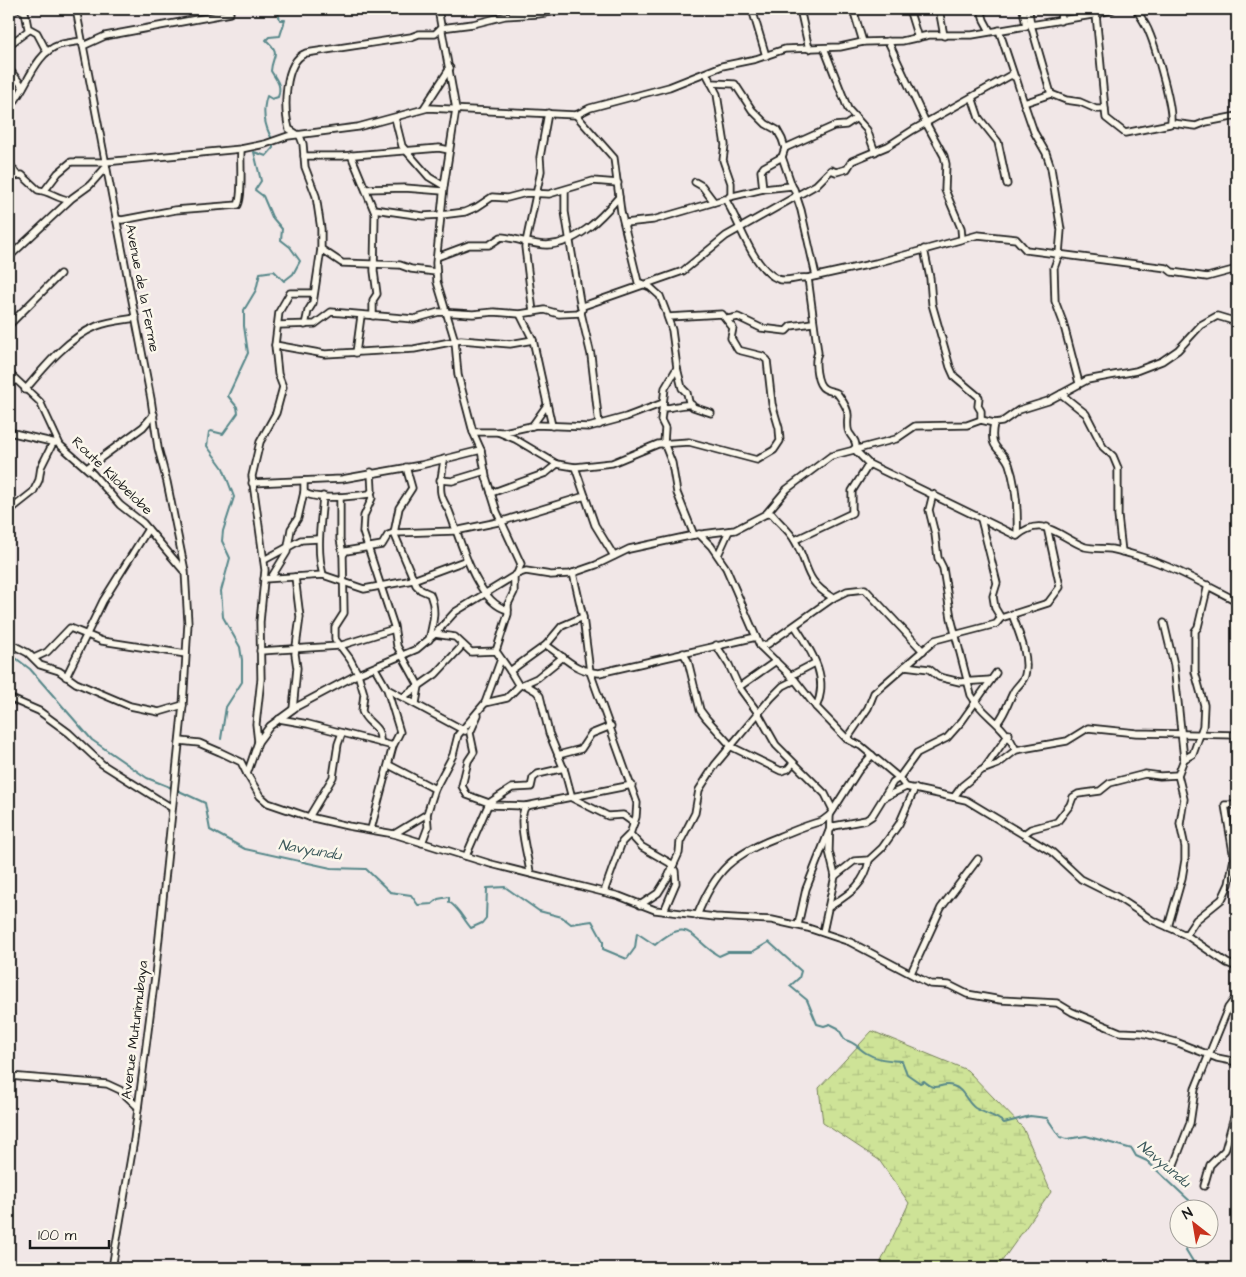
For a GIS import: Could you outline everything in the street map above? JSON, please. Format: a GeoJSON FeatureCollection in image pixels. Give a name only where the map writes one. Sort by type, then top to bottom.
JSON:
{"type":"FeatureCollection","features":[{"type":"Feature","properties":{"kind":"street"},"geometry":{"type":"LineString","coordinates":[[19,9],[25,12],[29,30]]}},
{"type":"Feature","properties":{"kind":"street","name":"Avenue de la Ferme"},"geometry":{"type":"LineString","coordinates":[[76,9],[154,414],[158,448],[168,482],[185,571],[188,623],[183,705]]}},
{"type":"Feature","properties":{"kind":"street"},"geometry":{"type":"LineString","coordinates":[[438,9],[456,109],[444,189],[436,272],[454,341],[458,375],[473,432],[481,450],[491,493],[521,564],[496,651],[522,685],[540,696],[549,733],[564,768],[572,798],[608,816],[623,815],[634,823]]}},
{"type":"Feature","properties":{"kind":"street"},"geometry":{"type":"LineString","coordinates":[[304,324],[313,303],[321,249],[321,229],[316,196],[305,167],[303,144],[300,136],[289,129],[285,109],[288,80],[298,57],[306,53],[411,37],[419,34],[431,35],[441,28],[473,24],[530,11],[572,9]]}},
{"type":"Feature","properties":{"kind":"street"},"geometry":{"type":"LineString","coordinates":[[752,9],[766,56]]}},
{"type":"Feature","properties":{"kind":"street"},"geometry":{"type":"LineString","coordinates":[[800,9],[809,49]]}},
{"type":"Feature","properties":{"kind":"street"},"geometry":{"type":"LineString","coordinates":[[853,9],[863,42]]}},
{"type":"Feature","properties":{"kind":"street"},"geometry":{"type":"LineString","coordinates":[[909,9],[918,38]]}},
{"type":"Feature","properties":{"kind":"street"},"geometry":{"type":"LineString","coordinates":[[939,9],[944,36]]}},
{"type":"Feature","properties":{"kind":"street"},"geometry":{"type":"LineString","coordinates":[[981,9],[990,31]]}},
{"type":"Feature","properties":{"kind":"street"},"geometry":{"type":"LineString","coordinates":[[1060,22],[1062,9]]}},
{"type":"Feature","properties":{"kind":"street"},"geometry":{"type":"LineString","coordinates":[[1031,25],[1060,22],[1114,9]]}},
{"type":"Feature","properties":{"kind":"street"},"geometry":{"type":"LineString","coordinates":[[1136,9],[1149,32],[1169,96],[1172,123]]}},
{"type":"Feature","properties":{"kind":"street"},"geometry":{"type":"LineString","coordinates":[[1026,10],[1051,94]]}},
{"type":"Feature","properties":{"kind":"street"},"geometry":{"type":"LineString","coordinates":[[45,190],[58,173],[71,162],[105,165],[241,149],[265,144],[288,136],[300,136],[395,118],[424,108],[576,115],[590,108],[669,87],[706,74],[722,66],[766,56],[784,49],[824,48],[863,42],[918,38],[929,35],[972,35],[1026,26],[1026,10]]}},
{"type":"Feature","properties":{"kind":"street"},"geometry":{"type":"LineString","coordinates":[[1099,12],[1106,118],[1125,133],[1172,123],[1196,126],[1206,122],[1237,116]]}},
{"type":"Feature","properties":{"kind":"street"},"geometry":{"type":"LineString","coordinates":[[9,108],[30,73],[47,52],[57,45],[83,44],[105,36],[230,14]]}},
{"type":"Feature","properties":{"kind":"street"},"geometry":{"type":"LineString","coordinates":[[9,45],[29,30]]}},
{"type":"Feature","properties":{"kind":"street"},"geometry":{"type":"LineString","coordinates":[[29,30],[37,33],[47,52]]}},
{"type":"Feature","properties":{"kind":"street"},"geometry":{"type":"LineString","coordinates":[[999,30],[1034,132],[1046,153],[1051,168],[1061,230],[1059,254],[1054,268],[1055,301],[1063,322],[1079,383]]}},
{"type":"Feature","properties":{"kind":"street"},"geometry":{"type":"LineString","coordinates":[[888,41],[926,123],[944,156],[946,164],[945,190],[961,228],[962,239]]}},
{"type":"Feature","properties":{"kind":"street"},"geometry":{"type":"LineString","coordinates":[[824,48],[848,109],[855,119],[867,130],[874,152]]}},
{"type":"Feature","properties":{"kind":"street"},"geometry":{"type":"LineString","coordinates":[[424,108],[450,68]]}},
{"type":"Feature","properties":{"kind":"street"},"geometry":{"type":"LineString","coordinates":[[9,69],[23,87]]}},
{"type":"Feature","properties":{"kind":"street"},"geometry":{"type":"LineString","coordinates":[[706,74],[718,102],[725,145],[723,160],[731,184],[731,196]]}},
{"type":"Feature","properties":{"kind":"street"},"geometry":{"type":"LineString","coordinates":[[278,325],[315,324],[331,312],[344,312],[361,316],[421,319],[445,312],[520,314],[545,310],[559,314],[581,310],[641,284],[683,271],[694,260],[715,247],[726,236],[816,185],[831,170],[842,171],[852,161],[874,152],[1014,75]]}},
{"type":"Feature","properties":{"kind":"street"},"geometry":{"type":"LineString","coordinates":[[711,82],[735,84],[752,110],[766,124],[777,130],[785,148],[782,157],[797,196],[816,276]]}},
{"type":"Feature","properties":{"kind":"street"},"geometry":{"type":"LineString","coordinates":[[1024,103],[1051,94],[1080,102],[1096,109],[1105,109]]}},
{"type":"Feature","properties":{"kind":"street"},"geometry":{"type":"LineString","coordinates":[[972,97],[979,118],[998,142],[1006,184]]}},
{"type":"Feature","properties":{"kind":"street"},"geometry":{"type":"LineString","coordinates":[[532,312],[526,241],[536,193],[548,114]]}},
{"type":"Feature","properties":{"kind":"street"},"geometry":{"type":"LineString","coordinates":[[576,115],[612,154],[635,275],[641,284],[650,287],[660,296],[672,330],[677,368],[682,388],[687,393],[692,405]]}},
{"type":"Feature","properties":{"kind":"street"},"geometry":{"type":"LineString","coordinates":[[395,118],[399,141],[429,177],[444,189]]}},
{"type":"Feature","properties":{"kind":"street"},"geometry":{"type":"LineString","coordinates":[[785,148],[834,126],[846,125],[855,119]]}},
{"type":"Feature","properties":{"kind":"street"},"geometry":{"type":"LineString","coordinates":[[304,156],[351,155],[439,148],[449,150]]}},
{"type":"Feature","properties":{"kind":"street"},"geometry":{"type":"LineString","coordinates":[[118,222],[191,208],[238,205],[241,183],[239,172],[241,149]]}},
{"type":"Feature","properties":{"kind":"street"},"geometry":{"type":"LineString","coordinates":[[351,155],[374,209],[377,294],[373,300],[372,316]]}},
{"type":"Feature","properties":{"kind":"street"},"geometry":{"type":"LineString","coordinates":[[763,189],[761,171],[764,167],[782,157]]}},
{"type":"Feature","properties":{"kind":"street"},"geometry":{"type":"LineString","coordinates":[[9,163],[16,175]]}},
{"type":"Feature","properties":{"kind":"street"},"geometry":{"type":"LineString","coordinates":[[9,257],[70,200],[90,185],[105,165]]}},
{"type":"Feature","properties":{"kind":"street"},"geometry":{"type":"LineString","coordinates":[[9,180],[16,175],[25,176],[35,188],[45,190],[59,198],[70,200]]}},
{"type":"Feature","properties":{"kind":"street"},"geometry":{"type":"LineString","coordinates":[[374,209],[423,216],[441,215],[465,212],[492,197],[503,198],[536,193],[554,193],[565,191],[587,182],[618,183]]}},
{"type":"Feature","properties":{"kind":"street"},"geometry":{"type":"LineString","coordinates":[[695,182],[702,186],[714,202]]}},
{"type":"Feature","properties":{"kind":"street"},"geometry":{"type":"LineString","coordinates":[[625,223],[653,220],[731,196],[763,189],[792,186]]}},
{"type":"Feature","properties":{"kind":"street"},"geometry":{"type":"LineString","coordinates":[[366,189],[444,189]]}},
{"type":"Feature","properties":{"kind":"street"},"geometry":{"type":"LineString","coordinates":[[565,191],[564,199],[581,310],[591,356],[599,425]]}},
{"type":"Feature","properties":{"kind":"street"},"geometry":{"type":"LineString","coordinates":[[554,193],[564,199]]}},
{"type":"Feature","properties":{"kind":"street"},"geometry":{"type":"LineString","coordinates":[[437,257],[469,245],[489,245],[501,237],[546,245],[571,238],[588,228],[619,197]]}},
{"type":"Feature","properties":{"kind":"street"},"geometry":{"type":"LineString","coordinates":[[725,199],[747,246],[762,266],[774,276],[785,280],[799,276],[808,278],[876,264],[978,235],[1016,239],[1026,250],[1167,268],[1172,272],[1208,277],[1237,269]]}},
{"type":"Feature","properties":{"kind":"street"},"geometry":{"type":"LineString","coordinates":[[321,249],[342,263],[375,266],[400,265],[411,269],[436,272]]}},
{"type":"Feature","properties":{"kind":"street"},"geometry":{"type":"LineString","coordinates":[[924,249],[930,278],[932,304],[950,367],[954,376],[979,397],[978,406],[981,411],[981,420]]}},
{"type":"Feature","properties":{"kind":"street"},"geometry":{"type":"LineString","coordinates":[[9,325],[60,274]]}},
{"type":"Feature","properties":{"kind":"street"},"geometry":{"type":"LineString","coordinates":[[808,278],[813,306],[812,323],[818,353],[815,359],[819,383],[826,390],[837,393],[844,404],[848,414],[850,434],[854,438],[855,449],[869,464],[1017,536]]}},
{"type":"Feature","properties":{"kind":"street"},"geometry":{"type":"LineString","coordinates":[[258,742],[256,724],[261,679],[260,622],[264,560],[252,483],[253,465],[258,447],[276,413],[283,387],[278,374],[275,345],[279,312],[290,293],[314,292]]}},
{"type":"Feature","properties":{"kind":"street"},"geometry":{"type":"LineString","coordinates":[[498,432],[515,439],[558,464],[575,467],[612,463],[664,443],[689,442],[757,460],[774,450],[780,441],[779,428],[772,404],[767,360],[762,356],[738,350],[731,338],[733,328],[728,319],[718,313],[667,316]]}},
{"type":"Feature","properties":{"kind":"street"},"geometry":{"type":"LineString","coordinates":[[520,314],[533,340],[552,426]]}},
{"type":"Feature","properties":{"kind":"street"},"geometry":{"type":"LineString","coordinates":[[356,353],[361,316]]}},
{"type":"Feature","properties":{"kind":"street"},"geometry":{"type":"LineString","coordinates":[[728,319],[738,316],[761,328],[786,331],[791,326],[812,323]]}},
{"type":"Feature","properties":{"kind":"street"},"geometry":{"type":"LineString","coordinates":[[766,514],[787,489],[823,460],[840,452],[896,439],[915,426],[967,424],[981,420],[994,424],[1002,422],[1027,407],[1048,401],[1079,383],[1136,371],[1162,361],[1178,350],[1201,325],[1218,316],[1237,322]]}},
{"type":"Feature","properties":{"kind":"street"},"geometry":{"type":"LineString","coordinates":[[25,390],[63,348],[88,331],[99,325],[136,318]]}},
{"type":"Feature","properties":{"kind":"street"},"geometry":{"type":"LineString","coordinates":[[275,345],[325,354],[433,346],[454,341],[510,344],[533,340]]}},
{"type":"Feature","properties":{"kind":"street"},"geometry":{"type":"LineString","coordinates":[[677,368],[665,388],[661,420],[665,428],[664,443],[672,463],[677,493],[696,534],[718,555],[760,646],[793,678],[816,707],[847,738],[872,755],[899,778],[906,787]]}},
{"type":"Feature","properties":{"kind":"street","name":"Route Kilobelobe"},"geometry":{"type":"LineString","coordinates":[[9,373],[45,409],[60,445],[87,468],[120,505],[148,529],[185,571]]}},
{"type":"Feature","properties":{"kind":"street"},"geometry":{"type":"LineString","coordinates":[[1061,394],[1086,414],[1102,447],[1113,456],[1118,468],[1118,516],[1122,552]]}},
{"type":"Feature","properties":{"kind":"street"},"geometry":{"type":"LineString","coordinates":[[473,432],[498,432],[532,426],[574,428],[599,425],[663,406],[669,409],[681,404],[692,405],[711,412]]}},
{"type":"Feature","properties":{"kind":"street"},"geometry":{"type":"LineString","coordinates":[[532,426],[547,405]]}},
{"type":"Feature","properties":{"kind":"street"},"geometry":{"type":"LineString","coordinates":[[87,468],[143,426],[154,414]]}},
{"type":"Feature","properties":{"kind":"street"},"geometry":{"type":"LineString","coordinates":[[994,424],[992,432],[995,448],[1008,461],[1016,488],[1017,536]]}},
{"type":"Feature","properties":{"kind":"street"},"geometry":{"type":"LineString","coordinates":[[9,432],[60,445]]}},
{"type":"Feature","properties":{"kind":"street"},"geometry":{"type":"LineString","coordinates":[[9,511],[33,492],[39,480],[41,467],[53,443]]}},
{"type":"Feature","properties":{"kind":"street"},"geometry":{"type":"LineString","coordinates":[[252,483],[342,479],[481,450]]}},
{"type":"Feature","properties":{"kind":"street"},"geometry":{"type":"LineString","coordinates":[[444,459],[440,480],[441,495],[467,560],[487,594],[499,607],[508,610]]}},
{"type":"Feature","properties":{"kind":"street"},"geometry":{"type":"LineString","coordinates":[[491,493],[546,473],[558,464]]}},
{"type":"Feature","properties":{"kind":"street"},"geometry":{"type":"LineString","coordinates":[[795,540],[852,513],[852,492],[869,464]]}},
{"type":"Feature","properties":{"kind":"street"},"geometry":{"type":"LineString","coordinates":[[406,467],[412,488],[399,508],[394,532],[413,580],[418,588],[430,594],[435,608],[430,640]]}},
{"type":"Feature","properties":{"kind":"street"},"geometry":{"type":"LineString","coordinates":[[575,467],[595,526],[614,556]]}},
{"type":"Feature","properties":{"kind":"street"},"geometry":{"type":"LineString","coordinates":[[371,472],[372,498],[363,524],[401,657],[419,686],[416,703]]}},
{"type":"Feature","properties":{"kind":"street"},"geometry":{"type":"LineString","coordinates":[[440,480],[452,481],[485,472]]}},
{"type":"Feature","properties":{"kind":"street"},"geometry":{"type":"LineString","coordinates":[[271,578],[288,548],[290,529],[298,518],[304,492],[304,481]]}},
{"type":"Feature","properties":{"kind":"street"},"geometry":{"type":"LineString","coordinates":[[304,492],[306,494],[340,497],[371,493]]}},
{"type":"Feature","properties":{"kind":"street"},"geometry":{"type":"LineString","coordinates":[[933,494],[929,510],[938,558],[943,568],[951,618],[967,682],[976,703],[1009,734],[1016,750]]}},
{"type":"Feature","properties":{"kind":"street"},"geometry":{"type":"LineString","coordinates":[[323,496],[321,530],[318,539],[319,558],[323,575]]}},
{"type":"Feature","properties":{"kind":"street"},"geometry":{"type":"LineString","coordinates":[[343,555],[346,551],[382,545],[388,535],[394,532],[455,531],[503,521],[584,496]]}},
{"type":"Feature","properties":{"kind":"street"},"geometry":{"type":"LineString","coordinates":[[340,497],[344,613],[336,627],[335,639],[350,659],[358,674],[364,694],[362,711],[376,725],[381,734],[380,743]]}},
{"type":"Feature","properties":{"kind":"street"},"geometry":{"type":"LineString","coordinates":[[247,774],[258,742],[270,726],[279,719],[293,709],[358,674],[401,657],[430,640],[455,612],[516,576],[535,571],[551,574],[573,573],[629,549],[696,534],[729,531],[766,514],[772,514],[795,540],[812,582],[833,598]]}},
{"type":"Feature","properties":{"kind":"street"},"geometry":{"type":"LineString","coordinates":[[981,519],[997,584],[993,596],[995,608],[1001,618]]}},
{"type":"Feature","properties":{"kind":"street"},"geometry":{"type":"LineString","coordinates":[[1017,536],[1027,528],[1047,527],[1086,547],[1122,552],[1162,564],[1208,585],[1237,601]]}},
{"type":"Feature","properties":{"kind":"street"},"geometry":{"type":"LineString","coordinates":[[847,738],[868,708],[874,693],[935,640],[996,624],[1001,618],[1048,603],[1060,587],[1047,527]]}},
{"type":"Feature","properties":{"kind":"street"},"geometry":{"type":"LineString","coordinates":[[66,677],[85,634],[108,592],[148,529]]}},
{"type":"Feature","properties":{"kind":"street"},"geometry":{"type":"LineString","coordinates":[[718,555],[729,531]]}},
{"type":"Feature","properties":{"kind":"street"},"geometry":{"type":"LineString","coordinates":[[264,560],[301,540],[318,539]]}},
{"type":"Feature","properties":{"kind":"street"},"geometry":{"type":"LineString","coordinates":[[519,558],[535,571]]}},
{"type":"Feature","properties":{"kind":"street"},"geometry":{"type":"LineString","coordinates":[[264,580],[323,575],[364,589],[413,580],[467,560]]}},
{"type":"Feature","properties":{"kind":"street"},"geometry":{"type":"LineString","coordinates":[[573,573],[590,672],[611,726],[637,803],[630,834],[622,842],[604,892]]}},
{"type":"Feature","properties":{"kind":"street"},"geometry":{"type":"LineString","coordinates":[[293,709],[296,699],[297,668],[295,654],[300,617],[295,577]]}},
{"type":"Feature","properties":{"kind":"street"},"geometry":{"type":"LineString","coordinates":[[1184,759],[1193,754],[1200,732],[1204,705],[1195,672],[1193,649],[1194,631],[1198,627],[1208,585]]}},
{"type":"Feature","properties":{"kind":"street"},"geometry":{"type":"LineString","coordinates":[[760,646],[768,644],[833,598],[847,591],[865,589],[923,650]]}},
{"type":"Feature","properties":{"kind":"street"},"geometry":{"type":"LineString","coordinates":[[998,722],[1006,712],[1014,691],[1025,677],[1026,668],[1020,638],[1012,614]]}},
{"type":"Feature","properties":{"kind":"street"},"geometry":{"type":"LineString","coordinates":[[510,670],[546,645],[562,626],[582,617]]}},
{"type":"Feature","properties":{"kind":"street"},"geometry":{"type":"LineString","coordinates":[[1164,623],[1174,665],[1175,690],[1184,759],[1178,775],[1184,799],[1180,824],[1185,860],[1182,878],[1168,927]]}},
{"type":"Feature","properties":{"kind":"street"},"geometry":{"type":"LineString","coordinates":[[795,626],[822,676],[821,695],[816,707]]}},
{"type":"Feature","properties":{"kind":"street"},"geometry":{"type":"LineString","coordinates":[[34,658],[46,652],[70,628],[117,644],[186,654]]}},
{"type":"Feature","properties":{"kind":"street"},"geometry":{"type":"LineString","coordinates":[[260,651],[339,646],[394,629]]}},
{"type":"Feature","properties":{"kind":"street"},"geometry":{"type":"LineString","coordinates":[[435,634],[455,637],[471,652],[496,651]]}},
{"type":"Feature","properties":{"kind":"street"},"geometry":{"type":"LineString","coordinates":[[546,645],[580,671],[600,673],[756,637]]}},
{"type":"Feature","properties":{"kind":"street"},"geometry":{"type":"LineString","coordinates":[[9,643],[22,649],[34,658],[40,666],[59,672],[108,698],[142,710],[159,712],[183,705]]}},
{"type":"Feature","properties":{"kind":"street"},"geometry":{"type":"LineString","coordinates":[[403,697],[436,674],[463,645]]}},
{"type":"Feature","properties":{"kind":"street"},"geometry":{"type":"LineString","coordinates":[[716,645],[739,687],[758,713],[776,745],[825,794],[832,813],[829,831],[829,851],[835,876],[823,932]]}},
{"type":"Feature","properties":{"kind":"street"},"geometry":{"type":"LineString","coordinates":[[683,653],[688,661],[700,710],[732,747],[781,771],[788,769],[793,763]]}},
{"type":"Feature","properties":{"kind":"street"},"geometry":{"type":"LineString","coordinates":[[485,703],[502,701],[564,657]]}},
{"type":"Feature","properties":{"kind":"street"},"geometry":{"type":"LineString","coordinates":[[422,843],[428,827],[426,814],[435,788],[450,761],[462,729],[485,703],[501,659]]}},
{"type":"Feature","properties":{"kind":"street"},"geometry":{"type":"LineString","coordinates":[[739,687],[776,661]]}},
{"type":"Feature","properties":{"kind":"street"},"geometry":{"type":"LineString","coordinates":[[640,905],[658,893],[672,867],[680,842],[695,813],[699,790],[715,765],[783,686],[815,663]]}},
{"type":"Feature","properties":{"kind":"street"},"geometry":{"type":"LineString","coordinates":[[905,666],[929,669],[939,677],[967,682],[991,680]]}},
{"type":"Feature","properties":{"kind":"street"},"geometry":{"type":"LineString","coordinates":[[371,829],[393,746],[400,732],[400,725],[387,689],[375,668]]}},
{"type":"Feature","properties":{"kind":"street"},"geometry":{"type":"LineString","coordinates":[[798,925],[806,889],[829,831],[842,824],[866,820],[877,811],[893,782],[899,778],[917,753],[947,738],[976,703],[996,673]]}},
{"type":"Feature","properties":{"kind":"street"},"geometry":{"type":"LineString","coordinates":[[387,689],[470,733]]}},
{"type":"Feature","properties":{"kind":"street"},"geometry":{"type":"LineString","coordinates":[[9,698],[39,711],[69,733],[102,764],[172,808]]}},
{"type":"Feature","properties":{"kind":"street","name":"Avenue Mutunimubaya"},"geometry":{"type":"LineString","coordinates":[[112,1268],[127,1188],[138,1106],[165,890],[183,705]]}},
{"type":"Feature","properties":{"kind":"street"},"geometry":{"type":"LineString","coordinates":[[479,710],[470,733],[474,752],[468,761],[462,786],[467,795],[489,804],[526,806],[632,785]]}},
{"type":"Feature","properties":{"kind":"street"},"geometry":{"type":"LineString","coordinates":[[279,719],[308,724],[393,746]]}},
{"type":"Feature","properties":{"kind":"street"},"geometry":{"type":"LineString","coordinates":[[558,755],[581,749],[592,734],[611,726]]}},
{"type":"Feature","properties":{"kind":"street"},"geometry":{"type":"LineString","coordinates":[[982,770],[998,764],[1016,750],[1067,741],[1088,728],[1136,733],[1200,732],[1237,735]]}},
{"type":"Feature","properties":{"kind":"street"},"geometry":{"type":"LineString","coordinates":[[309,817],[333,778],[338,744],[342,734]]}},
{"type":"Feature","properties":{"kind":"street"},"geometry":{"type":"LineString","coordinates":[[954,797],[962,786],[982,770],[1009,734]]}},
{"type":"Feature","properties":{"kind":"street"},"geometry":{"type":"LineString","coordinates":[[180,741],[206,745],[241,762],[260,796],[268,803],[309,817],[394,834],[466,856],[604,892],[640,905],[664,911],[697,916],[772,920],[798,925],[850,942],[930,984],[949,985],[967,994],[1001,1000],[1057,1003],[1072,1012],[1120,1032],[1142,1033],[1237,1062]]}},
{"type":"Feature","properties":{"kind":"street"},"geometry":{"type":"LineString","coordinates":[[241,762],[252,755]]}},
{"type":"Feature","properties":{"kind":"street"},"geometry":{"type":"LineString","coordinates":[[697,916],[715,878],[735,857],[763,842],[801,826],[822,821],[832,813],[858,771],[872,755]]}},
{"type":"Feature","properties":{"kind":"street"},"geometry":{"type":"LineString","coordinates":[[389,765],[435,788]]}},
{"type":"Feature","properties":{"kind":"street"},"geometry":{"type":"LineString","coordinates":[[466,856],[489,804],[512,788],[531,787],[533,778],[538,774],[564,768]]}},
{"type":"Feature","properties":{"kind":"street"},"geometry":{"type":"LineString","coordinates":[[1024,834],[1031,829],[1057,822],[1070,805],[1072,797],[1078,794],[1100,791],[1110,784],[1145,774],[1160,776],[1178,775]]}},
{"type":"Feature","properties":{"kind":"street"},"geometry":{"type":"LineString","coordinates":[[885,797],[906,787],[966,800],[1052,852],[1081,878],[1168,927],[1186,935],[1227,963],[1237,967]]}},
{"type":"Feature","properties":{"kind":"street"},"geometry":{"type":"LineString","coordinates":[[829,907],[854,891],[867,872],[870,860],[882,848],[899,824],[915,788]]}},
{"type":"Feature","properties":{"kind":"street"},"geometry":{"type":"LineString","coordinates":[[1186,935],[1196,920],[1222,899],[1229,884],[1236,858],[1225,805],[1237,805]]}},
{"type":"Feature","properties":{"kind":"street"},"geometry":{"type":"LineString","coordinates":[[526,806],[522,813],[523,830],[530,872]]}},
{"type":"Feature","properties":{"kind":"street"},"geometry":{"type":"LineString","coordinates":[[394,834],[426,814]]}},
{"type":"Feature","properties":{"kind":"street"},"geometry":{"type":"LineString","coordinates":[[630,834],[642,848],[670,863],[677,878],[664,911]]}},
{"type":"Feature","properties":{"kind":"street"},"geometry":{"type":"LineString","coordinates":[[911,973],[941,908],[978,859]]}},
{"type":"Feature","properties":{"kind":"street"},"geometry":{"type":"LineString","coordinates":[[835,876],[854,861],[870,860]]}},
{"type":"Feature","properties":{"kind":"street"},"geometry":{"type":"LineString","coordinates":[[1174,1167],[1190,1123],[1194,1090],[1228,1008],[1237,996]]}},
{"type":"Feature","properties":{"kind":"street"},"geometry":{"type":"LineString","coordinates":[[9,1076],[107,1084],[120,1090],[138,1106]]}},
{"type":"Feature","properties":{"kind":"street"},"geometry":{"type":"LineString","coordinates":[[1204,1186],[1210,1165],[1226,1150],[1237,1106]]}},
{"type":"Feature","properties":{"kind":"green space"},"geometry":{"type":"Polygon","coordinates":[[[872,1031],[967,1070],[1023,1128],[1051,1192],[997,1268],[878,1268],[909,1203],[879,1160],[823,1123],[819,1088],[872,1031]]]}},
{"type":"Feature","properties":{"kind":"waterway"},"geometry":{"type":"LineString","coordinates":[[272,139],[267,128],[264,113],[267,96],[272,99],[278,97],[279,89],[278,83],[271,71],[275,55],[274,48],[266,40],[269,37],[280,36],[285,20],[280,20],[277,9]]}},
{"type":"Feature","properties":{"kind":"waterway"},"geometry":{"type":"LineString","coordinates":[[221,739],[226,707],[242,682],[242,660],[240,647],[223,617],[221,591],[230,558],[222,541],[223,531],[234,497],[223,468],[207,446],[209,432],[223,434],[238,413],[237,407],[228,396],[248,353],[244,310],[256,290],[260,273],[274,271],[284,281],[293,274],[300,261],[290,247],[281,240],[282,229],[272,217],[263,196],[255,190],[261,181],[254,152],[266,156],[273,148],[273,144]]}},
{"type":"Feature","properties":{"kind":"waterway","name":"Navyundu"},"geometry":{"type":"LineString","coordinates":[[9,653],[30,669],[92,740],[147,778],[172,788]]}},
{"type":"Feature","properties":{"kind":"waterway","name":"Navyundu"},"geometry":{"type":"LineString","coordinates":[[177,790],[205,803],[210,830],[245,849],[331,868],[366,869],[390,892],[411,895],[418,905],[432,904],[438,899],[449,897],[449,902],[458,910],[471,928],[482,923],[486,918],[487,888],[505,887],[539,911],[562,917],[571,924],[592,921],[603,941],[603,949],[627,959],[635,948],[637,933],[655,945],[676,931],[683,931],[696,937],[719,956],[728,952],[752,952],[769,942],[801,971],[799,978],[790,986],[807,1000],[817,1024],[824,1026],[830,1024],[838,1028],[845,1040],[874,1057],[902,1061],[907,1074],[920,1083],[924,1081],[933,1087],[949,1085],[957,1088],[975,1108],[1004,1123],[1030,1116],[1047,1118],[1060,1137],[1067,1139],[1086,1136],[1132,1149],[1136,1156],[1147,1161],[1189,1200]]}},
{"type":"Feature","properties":{"kind":"waterway","name":"Navyundu"},"geometry":{"type":"LineString","coordinates":[[1186,1250],[1197,1268]]}}]}
